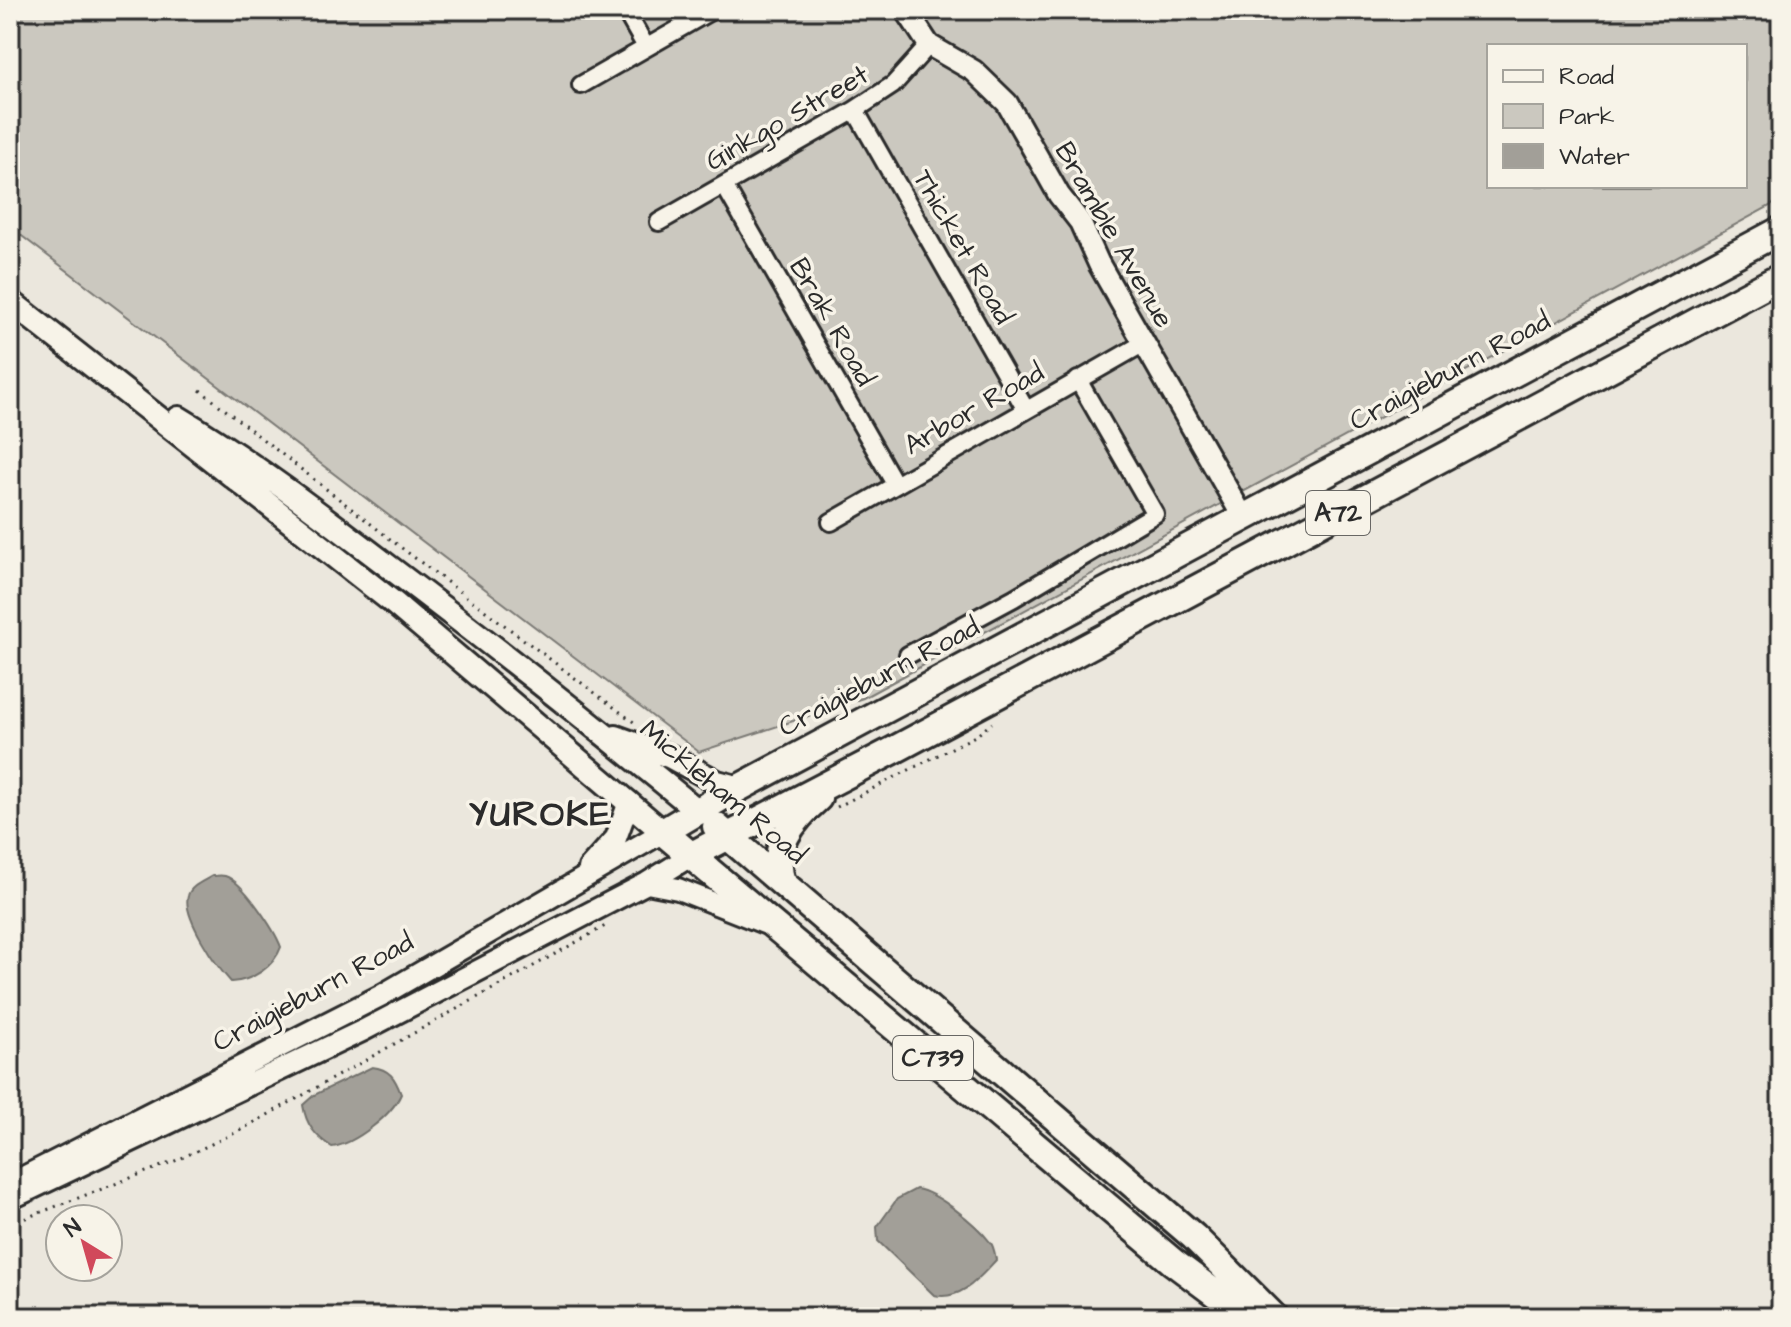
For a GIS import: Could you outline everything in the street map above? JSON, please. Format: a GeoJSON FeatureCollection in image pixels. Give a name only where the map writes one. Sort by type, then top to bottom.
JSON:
{"type":"FeatureCollection","features":[{"type":"Feature","properties":{"kind":"main road","name":"Craigieburn Road"},"geometry":{"type":"LineString","coordinates":[[663,832],[1781,230]]}},
{"type":"Feature","properties":{"kind":"main road","name":"Craigieburn Road"},"geometry":{"type":"LineString","coordinates":[[692,855],[1781,277]]}},
{"type":"Feature","properties":{"kind":"main road","name":"Mickleham Road"},"geometry":{"type":"LineString","coordinates":[[10,301],[395,604],[1173,1262],[1247,1317]]}},
{"type":"Feature","properties":{"kind":"main road","name":"Mickleham Road"},"geometry":{"type":"LineString","coordinates":[[93,366],[216,440],[504,653],[728,835],[1194,1237],[1274,1317]]}},
{"type":"Feature","properties":{"kind":"main road"},"geometry":{"type":"LineString","coordinates":[[600,731],[671,757],[717,782],[740,788]]}},
{"type":"Feature","properties":{"kind":"main road"},"geometry":{"type":"LineString","coordinates":[[782,882],[777,859],[788,831],[796,819],[845,775]]}},
{"type":"Feature","properties":{"kind":"street"},"geometry":{"type":"LineString","coordinates":[[625,10],[646,47]]}},
{"type":"Feature","properties":{"kind":"street"},"geometry":{"type":"LineString","coordinates":[[581,85],[712,10]]}},
{"type":"Feature","properties":{"kind":"street","name":"Bramble Avenue"},"geometry":{"type":"LineString","coordinates":[[906,10],[929,45],[974,71],[1007,103],[1059,195],[1080,222],[1099,264],[1243,517]]}},
{"type":"Feature","properties":{"kind":"street","name":"Ginkgo Street"},"geometry":{"type":"LineString","coordinates":[[659,222],[855,110],[893,85],[929,45]]}},
{"type":"Feature","properties":{"kind":"street","name":"Thicket Road"},"geometry":{"type":"LineString","coordinates":[[855,110],[1026,410]]}},
{"type":"Feature","properties":{"kind":"street","name":"Brak Road"},"geometry":{"type":"LineString","coordinates":[[724,185],[895,484]]}},
{"type":"Feature","properties":{"kind":"street","name":"Arbor Road"},"geometry":{"type":"LineString","coordinates":[[831,522],[1144,343]]}},
{"type":"Feature","properties":{"kind":"street"},"geometry":{"type":"LineString","coordinates":[[908,655],[1014,598],[1155,514],[1078,380]]}},
{"type":"Feature","properties":{"kind":"street"},"geometry":{"type":"LineString","coordinates":[[573,885],[616,838],[629,802]]}},
{"type":"Feature","properties":{"kind":"street","name":"Craigieburn Road"},"geometry":{"type":"LineString","coordinates":[[11,1189],[382,995],[663,832]]}},
{"type":"Feature","properties":{"kind":"street","name":"Craigieburn Road"},"geometry":{"type":"LineString","coordinates":[[11,1189],[222,1097],[364,1030],[647,883],[692,855]]}},
{"type":"Feature","properties":{"kind":"street"},"geometry":{"type":"LineString","coordinates":[[647,883],[678,889],[780,929]]}},
{"type":"Feature","properties":{"kind":"street"},"geometry":{"type":"LineString","coordinates":[[123,1133],[222,1097]]}},
{"type":"Feature","properties":{"kind":"path"},"geometry":{"type":"LineString","coordinates":[[200,390],[399,546],[642,728]]}},
{"type":"Feature","properties":{"kind":"path"},"geometry":{"type":"LineString","coordinates":[[10,1224],[175,1161],[237,1132],[618,919]]}},
{"type":"Feature","properties":{"kind":"green space"},"geometry":{"type":"Polygon","coordinates":[[[10,10],[1781,10],[1781,200],[863,698],[699,752],[10,227],[10,10]]]}},
{"type":"Feature","properties":{"kind":"water"},"geometry":{"type":"Polygon","coordinates":[[[212,876],[225,876],[249,896],[281,947],[268,967],[247,979],[231,982],[210,953],[190,916],[189,892],[212,876]]]}},
{"type":"Feature","properties":{"kind":"water"},"geometry":{"type":"Polygon","coordinates":[[[372,1067],[391,1075],[401,1094],[390,1111],[372,1127],[332,1147],[313,1130],[303,1105],[314,1095],[372,1067]]]}},
{"type":"Feature","properties":{"kind":"water"},"geometry":{"type":"Polygon","coordinates":[[[916,1189],[925,1191],[956,1210],[984,1235],[993,1248],[996,1260],[969,1286],[953,1295],[934,1295],[878,1241],[877,1227],[897,1199],[916,1189]]]}},
{"type":"Feature","properties":{"kind":"district","name":"YUROKE"},"geometry":{"type":"Point","coordinates":[541,814]}}]}
